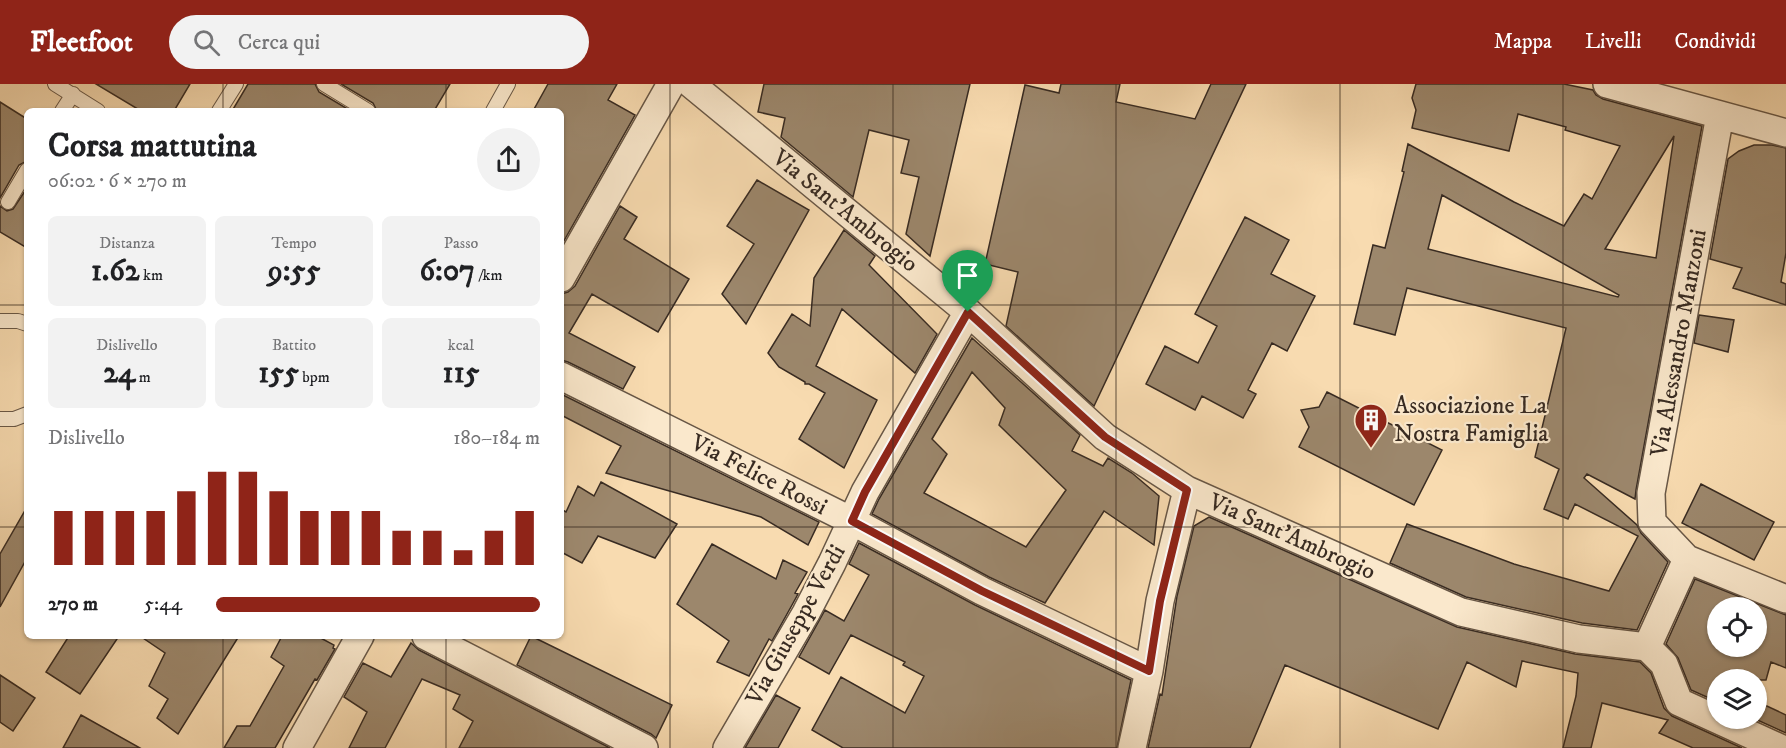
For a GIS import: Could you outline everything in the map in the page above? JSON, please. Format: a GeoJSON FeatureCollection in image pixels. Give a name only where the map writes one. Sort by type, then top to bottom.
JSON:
{"type":"FeatureCollection","features":[{"type":"Feature","properties":{"kind":"street"},"geometry":{"type":"LineString","coordinates":[[564,273],[671,84]]}},
{"type":"Feature","properties":{"kind":"street","name":"Via Sant'Ambrogio"},"geometry":{"type":"LineString","coordinates":[[691,84],[968,312],[1105,437],[1187,490],[1461,612],[1579,639],[1647,646]]}},
{"type":"Feature","properties":{"kind":"street"},"geometry":{"type":"LineString","coordinates":[[1608,84],[1786,133]]}},
{"type":"Feature","properties":{"kind":"street","name":"Via Alessandro Manzoni"},"geometry":{"type":"LineString","coordinates":[[1687,559],[1652,522],[1651,493],[1720,115]]}},
{"type":"Feature","properties":{"kind":"street","name":"Via Giuseppe Verdi"},"geometry":{"type":"LineString","coordinates":[[728,748],[806,613],[865,492],[968,312]]}},
{"type":"Feature","properties":{"kind":"street","name":"Via Felice Rossi"},"geometry":{"type":"LineString","coordinates":[[564,377],[852,521],[982,591],[1149,671]]}},
{"type":"Feature","properties":{"kind":"street"},"geometry":{"type":"LineString","coordinates":[[1132,748],[1149,671],[1160,601],[1187,490]]}},
{"type":"Feature","properties":{"kind":"street"},"geometry":{"type":"LineString","coordinates":[[1780,748],[1679,702],[1664,664],[1647,646],[1687,559],[1786,599]]}},
{"type":"Feature","properties":{"kind":"street"},"geometry":{"type":"LineString","coordinates":[[297,748],[358,639]]}},
{"type":"Feature","properties":{"kind":"street"},"geometry":{"type":"LineString","coordinates":[[432,639],[644,748]]}},
{"type":"Feature","properties":{"kind":"lane"},"geometry":{"type":"LineString","coordinates":[[55,84],[94,108]]}},
{"type":"Feature","properties":{"kind":"lane"},"geometry":{"type":"LineString","coordinates":[[221,108],[236,84]]}},
{"type":"Feature","properties":{"kind":"lane"},"geometry":{"type":"LineString","coordinates":[[324,84],[363,108]]}},
{"type":"Feature","properties":{"kind":"lane"},"geometry":{"type":"LineString","coordinates":[[495,108],[508,84]]}},
{"type":"Feature","properties":{"kind":"lane"},"geometry":{"type":"LineString","coordinates":[[64,108],[73,94]]}},
{"type":"Feature","properties":{"kind":"lane"},"geometry":{"type":"LineString","coordinates":[[8,202],[24,175]]}},
{"type":"Feature","properties":{"kind":"lane"},"geometry":{"type":"LineString","coordinates":[[0,321],[24,323]]}},
{"type":"Feature","properties":{"kind":"lane"},"geometry":{"type":"LineString","coordinates":[[0,419],[14,419],[24,415]]}},
{"type":"Feature","properties":{"kind":"building"},"geometry":{"type":"Polygon","coordinates":[[[96,84],[190,84],[176,108],[136,108],[96,84]]]}},
{"type":"Feature","properties":{"kind":"building"},"geometry":{"type":"Polygon","coordinates":[[[248,84],[315,84],[319,92],[346,108],[234,108],[248,84]]]}},
{"type":"Feature","properties":{"kind":"building"},"geometry":{"type":"Polygon","coordinates":[[[341,84],[450,84],[436,108],[376,108],[373,103],[341,84]]]}},
{"type":"Feature","properties":{"kind":"building"},"geometry":{"type":"Polygon","coordinates":[[[548,84],[617,84],[608,100],[635,115],[564,241],[564,108],[535,108],[548,84]]]}},
{"type":"Feature","properties":{"kind":"building"},"geometry":{"type":"Polygon","coordinates":[[[764,84],[970,84],[930,256],[906,234],[919,177],[901,173],[909,140],[869,130],[853,197],[781,137],[785,118],[758,112],[764,84]]]}},
{"type":"Feature","properties":{"kind":"building"},"geometry":{"type":"Polygon","coordinates":[[[1061,84],[1120,84],[1116,102],[1195,119],[1211,84],[1246,84],[1094,406],[1006,326],[1018,272],[985,264],[1025,85],[1059,93],[1061,84]]]}},
{"type":"Feature","properties":{"kind":"building"},"geometry":{"type":"Polygon","coordinates":[[[1416,84],[1564,84],[1593,90],[1603,99],[1702,126],[1635,499],[1587,474],[1584,478],[1637,525],[1641,533],[1668,562],[1637,630],[1582,623],[1466,597],[1390,563],[1407,524],[1514,564],[1609,591],[1638,536],[1575,504],[1568,519],[1544,509],[1559,469],[1535,457],[1566,328],[1407,288],[1395,335],[1354,324],[1373,245],[1385,248],[1404,172],[1402,171],[1408,144],[1514,202],[1564,226],[1584,194],[1592,199],[1620,146],[1565,130],[1566,127],[1518,114],[1509,151],[1412,128],[1416,110],[1412,98],[1416,84]],[[1674,136],[1605,249],[1656,258],[1674,136]],[[1442,195],[1428,249],[1618,297],[1619,295],[1442,195]]]}},
{"type":"Feature","properties":{"kind":"building"},"geometry":{"type":"Polygon","coordinates":[[[0,102],[24,117],[24,162],[19,165],[0,198],[0,102]]]}},
{"type":"Feature","properties":{"kind":"building"},"geometry":{"type":"Polygon","coordinates":[[[1754,145],[1786,148],[1786,253],[1781,282],[1786,284],[1786,305],[1733,288],[1742,268],[1710,259],[1728,159],[1739,151],[1754,145]]]}},
{"type":"Feature","properties":{"kind":"building"},"geometry":{"type":"Polygon","coordinates":[[[757,180],[809,210],[746,324],[722,294],[754,244],[727,226],[757,180]]]}},
{"type":"Feature","properties":{"kind":"building"},"geometry":{"type":"Polygon","coordinates":[[[24,192],[24,246],[0,232],[0,206],[7,211],[13,209],[24,192]]]}},
{"type":"Feature","properties":{"kind":"building"},"geometry":{"type":"Polygon","coordinates":[[[620,206],[637,217],[624,239],[689,279],[658,332],[592,294],[569,333],[635,367],[623,389],[564,361],[564,293],[575,286],[620,206]]]}},
{"type":"Feature","properties":{"kind":"building"},"geometry":{"type":"Polygon","coordinates":[[[1245,217],[1289,240],[1271,274],[1315,296],[1287,351],[1272,343],[1248,390],[1256,394],[1243,418],[1202,396],[1195,410],[1146,384],[1165,346],[1198,363],[1217,326],[1195,314],[1245,217]]]}},
{"type":"Feature","properties":{"kind":"building"},"geometry":{"type":"Polygon","coordinates":[[[844,230],[875,256],[869,265],[937,334],[915,373],[842,309],[816,366],[877,400],[844,468],[799,439],[825,393],[805,384],[779,367],[768,353],[792,314],[810,326],[814,278],[844,230]]]}},
{"type":"Feature","properties":{"kind":"building"},"geometry":{"type":"Polygon","coordinates":[[[1699,315],[1734,320],[1728,352],[1694,343],[1699,315]]]}},
{"type":"Feature","properties":{"kind":"building"},"geometry":{"type":"Polygon","coordinates":[[[972,338],[1080,435],[1072,451],[1103,466],[1108,458],[1132,473],[1159,496],[1154,545],[1104,511],[1045,603],[989,577],[872,514],[972,338]],[[972,372],[932,439],[947,454],[924,493],[1026,547],[1066,490],[999,425],[1005,408],[972,372]]]}},
{"type":"Feature","properties":{"kind":"building","name":"Associazione La Nostra Famiglia"},"geometry":{"type":"Polygon","coordinates":[[[1327,392],[1442,450],[1414,505],[1299,447],[1309,427],[1301,410],[1319,407],[1327,392]]]}},
{"type":"Feature","properties":{"kind":"building"},"geometry":{"type":"Polygon","coordinates":[[[564,395],[819,522],[808,545],[761,517],[606,473],[621,446],[564,417],[564,395]]]}},
{"type":"Feature","properties":{"kind":"building"},"geometry":{"type":"Polygon","coordinates":[[[601,482],[677,524],[655,558],[598,536],[582,563],[564,554],[564,511],[566,512],[578,486],[594,496],[601,482]]]}},
{"type":"Feature","properties":{"kind":"building"},"geometry":{"type":"Polygon","coordinates":[[[1701,484],[1774,522],[1754,560],[1682,523],[1701,484]]]}},
{"type":"Feature","properties":{"kind":"building"},"geometry":{"type":"Polygon","coordinates":[[[24,512],[24,563],[0,607],[0,554],[24,512]]]}},
{"type":"Feature","properties":{"kind":"building"},"geometry":{"type":"Polygon","coordinates":[[[1209,517],[1457,627],[1575,654],[1640,662],[1651,673],[1664,708],[1672,716],[1742,748],[1693,748],[1659,733],[1668,720],[1602,703],[1591,748],[1563,748],[1576,696],[1578,673],[1522,661],[1516,687],[1467,662],[1438,729],[1285,665],[1250,748],[1148,748],[1160,694],[1162,695],[1177,596],[1194,526],[1209,517]]]}},
{"type":"Feature","properties":{"kind":"building"},"geometry":{"type":"Polygon","coordinates":[[[859,543],[975,605],[1131,680],[1117,748],[843,748],[812,730],[841,677],[905,713],[924,676],[903,665],[905,662],[851,635],[829,674],[799,657],[825,610],[844,621],[869,575],[849,564],[859,543]]]}},
{"type":"Feature","properties":{"kind":"building"},"geometry":{"type":"Polygon","coordinates":[[[712,544],[776,579],[783,560],[807,572],[795,593],[798,594],[772,641],[769,639],[749,676],[717,662],[729,641],[677,604],[712,544]]]}},
{"type":"Feature","properties":{"kind":"building"},"geometry":{"type":"Polygon","coordinates":[[[1695,579],[1740,597],[1707,597],[1707,657],[1767,657],[1767,607],[1786,615],[1786,668],[1771,662],[1767,676],[1767,669],[1707,669],[1707,697],[1691,690],[1678,658],[1666,644],[1695,579]]]}},
{"type":"Feature","properties":{"kind":"building"},"geometry":{"type":"Polygon","coordinates":[[[67,639],[117,639],[80,694],[46,672],[67,639]]]}},
{"type":"Feature","properties":{"kind":"building"},"geometry":{"type":"Polygon","coordinates":[[[144,639],[237,639],[178,734],[157,718],[168,699],[149,686],[165,653],[144,639]]]}},
{"type":"Feature","properties":{"kind":"building"},"geometry":{"type":"Polygon","coordinates":[[[280,639],[323,639],[334,645],[335,649],[275,748],[224,748],[237,726],[250,726],[284,666],[271,657],[280,639]]]}},
{"type":"Feature","properties":{"kind":"building"},"geometry":{"type":"Polygon","coordinates":[[[530,639],[537,639],[672,705],[656,738],[517,665],[530,639]]]}},
{"type":"Feature","properties":{"kind":"building"},"geometry":{"type":"Polygon","coordinates":[[[411,643],[419,650],[610,748],[459,748],[473,721],[453,709],[460,695],[422,679],[385,748],[349,748],[367,712],[344,697],[363,663],[391,677],[411,643]]]}},
{"type":"Feature","properties":{"kind":"building"},"geometry":{"type":"Polygon","coordinates":[[[0,675],[35,698],[13,731],[0,722],[0,675]]]}},
{"type":"Feature","properties":{"kind":"building"},"geometry":{"type":"Polygon","coordinates":[[[776,695],[800,708],[778,748],[745,748],[776,695]]]}},
{"type":"Feature","properties":{"kind":"building"},"geometry":{"type":"Polygon","coordinates":[[[1767,706],[1786,715],[1786,733],[1767,724],[1767,706]]]}},
{"type":"Feature","properties":{"kind":"building"},"geometry":{"type":"Polygon","coordinates":[[[81,715],[140,748],[63,748],[81,715]]]}},
{"type":"Feature","properties":{"kind":"place","name":"Associazione La Nostra Famiglia"},"geometry":{"type":"Point","coordinates":[1371,449]}},
{"type":"Feature","properties":{"kind":"route"},"geometry":{"type":"LineString","coordinates":[[968,312],[1105,437],[1187,490],[1160,601],[1149,671],[982,591],[852,521],[865,492],[968,312]]}}]}
